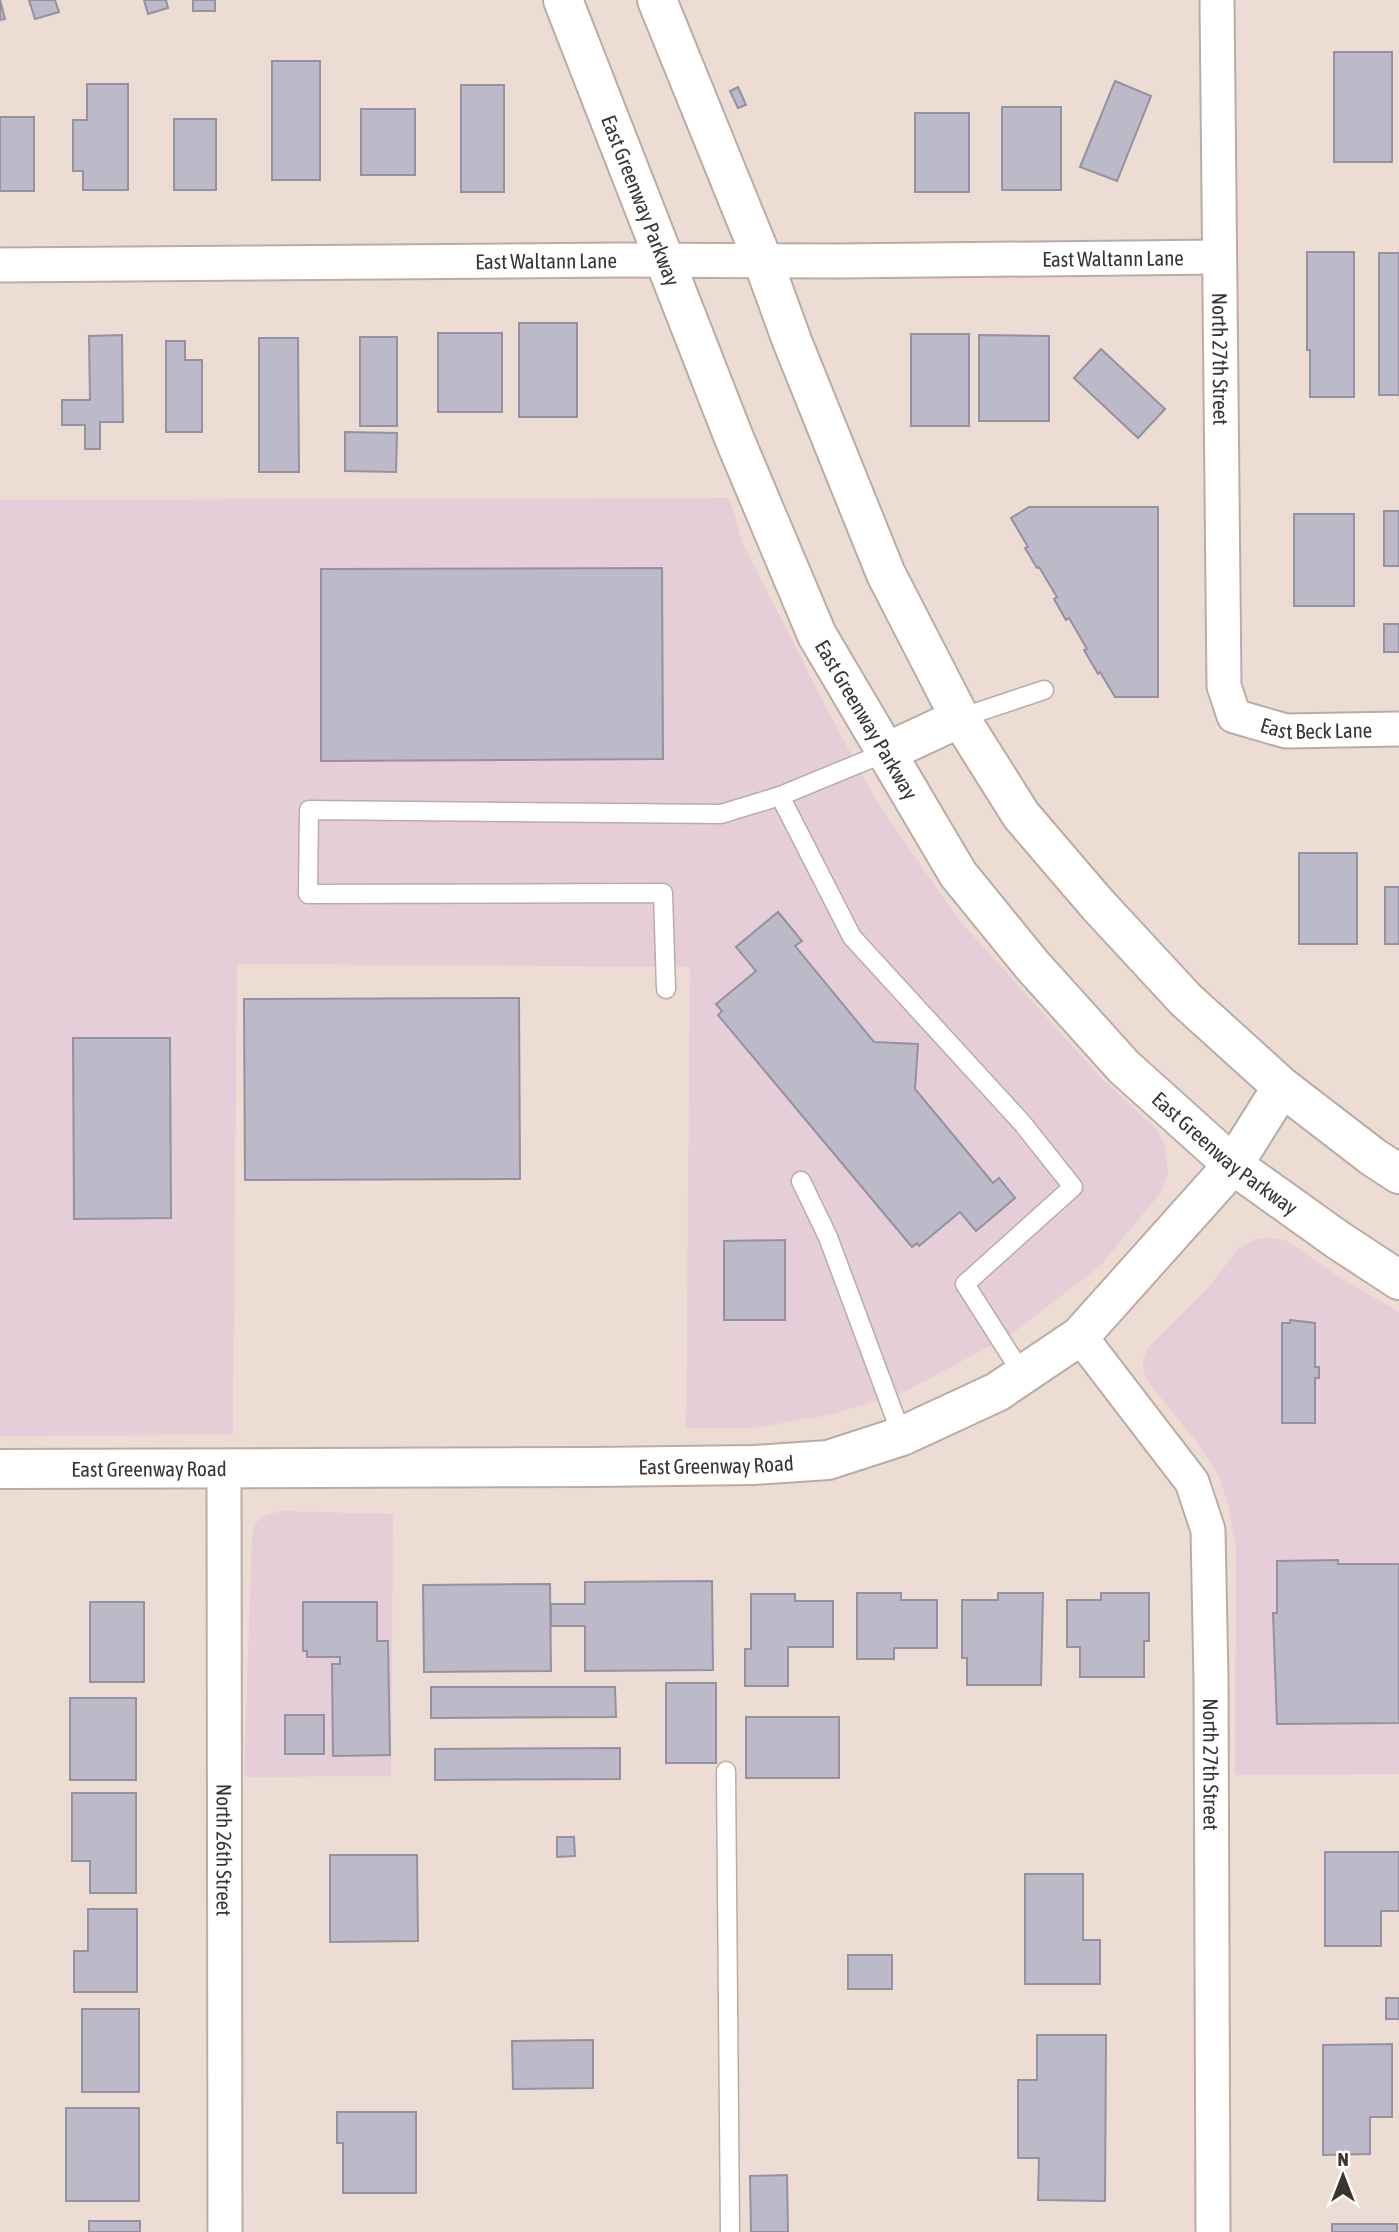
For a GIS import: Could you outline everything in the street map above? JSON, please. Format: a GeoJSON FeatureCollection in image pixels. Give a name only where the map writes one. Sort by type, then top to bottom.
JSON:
{"type":"FeatureCollection","features":[{"type":"Feature","properties":{"kind":"main road","name":"East Greenway Parkway"},"geometry":{"type":"LineString","coordinates":[[563,0],[734,438],[817,635],[958,874],[1032,965],[1124,1067],[1233,1165],[1399,1280]]}},
{"type":"Feature","properties":{"kind":"main road"},"geometry":{"type":"LineString","coordinates":[[657,0],[886,574],[960,718],[1021,816],[1186,1000],[1282,1087],[1399,1174]]}},
{"type":"Feature","properties":{"kind":"main road"},"geometry":{"type":"LineString","coordinates":[[887,752],[960,718]]}},
{"type":"Feature","properties":{"kind":"main road","name":"East Greenway Road"},"geometry":{"type":"LineString","coordinates":[[0,1469],[754,1465],[828,1460],[902,1436],[997,1392],[1080,1336],[1233,1165],[1282,1087]]}},
{"type":"Feature","properties":{"kind":"street","name":"North 27th Street"},"geometry":{"type":"LineString","coordinates":[[1217,0],[1224,686],[1234,716]]}},
{"type":"Feature","properties":{"kind":"street","name":"East Waltann Lane"},"geometry":{"type":"LineString","coordinates":[[0,265],[1218,257]]}},
{"type":"Feature","properties":{"kind":"street","name":"East Beck Lane"},"geometry":{"type":"LineString","coordinates":[[1234,716],[1286,731],[1399,729]]}},
{"type":"Feature","properties":{"kind":"street","name":"North 27th Street"},"geometry":{"type":"LineString","coordinates":[[1080,1336],[1192,1482],[1208,1530],[1213,2232]]}},
{"type":"Feature","properties":{"kind":"street","name":"North 26th Street"},"geometry":{"type":"LineString","coordinates":[[224,1467],[225,2232]]}},
{"type":"Feature","properties":{"kind":"lane"},"geometry":{"type":"LineString","coordinates":[[960,718],[1044,690]]}},
{"type":"Feature","properties":{"kind":"lane"},"geometry":{"type":"LineString","coordinates":[[666,989],[663,893],[308,894],[309,810],[721,814],[780,796],[887,752]]}},
{"type":"Feature","properties":{"kind":"lane"},"geometry":{"type":"LineString","coordinates":[[780,796],[852,937],[1023,1124],[1073,1186],[965,1284],[1023,1375]]}},
{"type":"Feature","properties":{"kind":"lane"},"geometry":{"type":"LineString","coordinates":[[801,1181],[828,1237],[902,1436]]}},
{"type":"Feature","properties":{"kind":"lane"},"geometry":{"type":"LineString","coordinates":[[726,1771],[730,2232]]}},
{"type":"Feature","properties":{"kind":"shaded area"},"geometry":{"type":"Polygon","coordinates":[[[729,498],[743,544],[877,802],[958,919],[1101,1078],[1157,1130],[1165,1146],[1168,1173],[1162,1191],[1100,1266],[1009,1336],[900,1394],[829,1415],[753,1428],[686,1428],[690,967],[237,964],[233,1435],[0,1436],[0,500],[729,498]]]}},
{"type":"Feature","properties":{"kind":"shaded area"},"geometry":{"type":"Polygon","coordinates":[[[1268,1237],[1287,1241],[1345,1281],[1399,1312],[1399,1774],[1235,1775],[1236,1550],[1229,1508],[1219,1476],[1197,1442],[1149,1383],[1142,1360],[1149,1347],[1208,1288],[1238,1249],[1251,1241],[1268,1237]]]}},
{"type":"Feature","properties":{"kind":"shaded area"},"geometry":{"type":"Polygon","coordinates":[[[282,1511],[393,1514],[391,1776],[244,1777],[252,1536],[255,1523],[267,1515],[282,1511]]]}},
{"type":"Feature","properties":{"kind":"building"},"geometry":{"type":"Polygon","coordinates":[[[0,0],[5,19],[0,20],[0,0]]]}},
{"type":"Feature","properties":{"kind":"building"},"geometry":{"type":"Polygon","coordinates":[[[29,0],[55,0],[59,12],[35,19],[29,0]]]}},
{"type":"Feature","properties":{"kind":"building"},"geometry":{"type":"Polygon","coordinates":[[[144,0],[166,0],[168,8],[148,14],[144,0]]]}},
{"type":"Feature","properties":{"kind":"building"},"geometry":{"type":"Polygon","coordinates":[[[193,0],[215,0],[215,11],[193,11],[193,0]]]}},
{"type":"Feature","properties":{"kind":"building"},"geometry":{"type":"Polygon","coordinates":[[[1334,52],[1392,52],[1392,162],[1334,162],[1334,52]]]}},
{"type":"Feature","properties":{"kind":"building"},"geometry":{"type":"Polygon","coordinates":[[[272,61],[320,61],[320,180],[272,180],[272,61]]]}},
{"type":"Feature","properties":{"kind":"building"},"geometry":{"type":"Polygon","coordinates":[[[1115,81],[1151,96],[1117,181],[1080,167],[1115,81]]]}},
{"type":"Feature","properties":{"kind":"building"},"geometry":{"type":"Polygon","coordinates":[[[87,84],[128,84],[128,190],[83,190],[83,171],[73,171],[73,120],[87,120],[87,84]]]}},
{"type":"Feature","properties":{"kind":"building"},"geometry":{"type":"Polygon","coordinates":[[[461,85],[504,85],[504,192],[461,192],[461,85]]]}},
{"type":"Feature","properties":{"kind":"building"},"geometry":{"type":"Polygon","coordinates":[[[738,87],[746,105],[738,108],[730,91],[738,87]]]}},
{"type":"Feature","properties":{"kind":"building"},"geometry":{"type":"Polygon","coordinates":[[[1002,107],[1061,107],[1061,190],[1002,190],[1002,107]]]}},
{"type":"Feature","properties":{"kind":"building"},"geometry":{"type":"Polygon","coordinates":[[[361,109],[415,109],[415,175],[361,175],[361,109]]]}},
{"type":"Feature","properties":{"kind":"building"},"geometry":{"type":"Polygon","coordinates":[[[915,113],[969,113],[969,192],[915,192],[915,113]]]}},
{"type":"Feature","properties":{"kind":"building"},"geometry":{"type":"Polygon","coordinates":[[[0,117],[34,117],[34,191],[0,191],[0,117]]]}},
{"type":"Feature","properties":{"kind":"building"},"geometry":{"type":"Polygon","coordinates":[[[174,119],[216,119],[216,190],[174,190],[174,119]]]}},
{"type":"Feature","properties":{"kind":"building"},"geometry":{"type":"Polygon","coordinates":[[[1307,252],[1354,252],[1354,397],[1310,397],[1307,252]]]}},
{"type":"Feature","properties":{"kind":"building"},"geometry":{"type":"Polygon","coordinates":[[[1379,253],[1399,253],[1399,395],[1379,395],[1379,253]]]}},
{"type":"Feature","properties":{"kind":"building"},"geometry":{"type":"Polygon","coordinates":[[[519,323],[577,323],[577,417],[519,417],[519,323]]]}},
{"type":"Feature","properties":{"kind":"building"},"geometry":{"type":"Polygon","coordinates":[[[438,333],[502,333],[502,412],[438,412],[438,333]]]}},
{"type":"Feature","properties":{"kind":"building"},"geometry":{"type":"Polygon","coordinates":[[[911,334],[969,334],[969,426],[911,426],[911,334]]]}},
{"type":"Feature","properties":{"kind":"building"},"geometry":{"type":"Polygon","coordinates":[[[122,335],[123,422],[100,422],[100,449],[85,449],[85,425],[62,425],[62,400],[90,400],[89,336],[122,335]]]}},
{"type":"Feature","properties":{"kind":"building"},"geometry":{"type":"Polygon","coordinates":[[[979,335],[1049,336],[1049,421],[979,421],[979,335]]]}},
{"type":"Feature","properties":{"kind":"building"},"geometry":{"type":"Polygon","coordinates":[[[360,337],[397,337],[397,426],[360,426],[360,337]]]}},
{"type":"Feature","properties":{"kind":"building"},"geometry":{"type":"Polygon","coordinates":[[[259,338],[298,338],[299,472],[259,472],[259,338]]]}},
{"type":"Feature","properties":{"kind":"building"},"geometry":{"type":"Polygon","coordinates":[[[166,341],[185,341],[185,360],[202,360],[202,432],[166,432],[166,341]]]}},
{"type":"Feature","properties":{"kind":"building"},"geometry":{"type":"Polygon","coordinates":[[[1101,349],[1165,409],[1138,438],[1074,378],[1101,349]]]}},
{"type":"Feature","properties":{"kind":"building"},"geometry":{"type":"Polygon","coordinates":[[[345,432],[397,433],[396,472],[345,471],[345,432]]]}},
{"type":"Feature","properties":{"kind":"building"},"geometry":{"type":"Polygon","coordinates":[[[1029,507],[1158,507],[1158,697],[1115,697],[1100,672],[1098,674],[1084,650],[1087,649],[1069,618],[1066,620],[1054,599],[1057,597],[1025,548],[1028,547],[1011,518],[1029,507]]]}},
{"type":"Feature","properties":{"kind":"building"},"geometry":{"type":"Polygon","coordinates":[[[1384,511],[1399,511],[1399,566],[1384,566],[1384,511]]]}},
{"type":"Feature","properties":{"kind":"building"},"geometry":{"type":"Polygon","coordinates":[[[1294,514],[1354,514],[1354,606],[1294,606],[1294,514]]]}},
{"type":"Feature","properties":{"kind":"building"},"geometry":{"type":"Polygon","coordinates":[[[662,568],[663,759],[321,761],[321,569],[662,568]]]}},
{"type":"Feature","properties":{"kind":"building"},"geometry":{"type":"Polygon","coordinates":[[[1384,624],[1399,624],[1399,652],[1384,652],[1384,624]]]}},
{"type":"Feature","properties":{"kind":"building"},"geometry":{"type":"Polygon","coordinates":[[[1299,853],[1357,853],[1357,944],[1299,944],[1299,853]]]}},
{"type":"Feature","properties":{"kind":"building"},"geometry":{"type":"Polygon","coordinates":[[[1385,887],[1399,887],[1399,944],[1385,944],[1385,887]]]}},
{"type":"Feature","properties":{"kind":"building"},"geometry":{"type":"Polygon","coordinates":[[[778,912],[802,941],[795,946],[874,1042],[918,1044],[915,1089],[993,1183],[999,1178],[1015,1198],[976,1231],[960,1212],[919,1246],[917,1243],[912,1247],[718,1015],[722,1011],[716,1004],[756,971],[736,947],[778,912]]]}},
{"type":"Feature","properties":{"kind":"building"},"geometry":{"type":"Polygon","coordinates":[[[519,998],[520,1179],[245,1180],[244,999],[519,998]]]}},
{"type":"Feature","properties":{"kind":"building"},"geometry":{"type":"Polygon","coordinates":[[[73,1038],[170,1038],[171,1218],[74,1219],[73,1038]]]}},
{"type":"Feature","properties":{"kind":"building"},"geometry":{"type":"Polygon","coordinates":[[[785,1240],[785,1320],[724,1320],[724,1241],[785,1240]]]}},
{"type":"Feature","properties":{"kind":"building"},"geometry":{"type":"Polygon","coordinates":[[[1290,1320],[1315,1323],[1315,1367],[1319,1367],[1319,1378],[1315,1378],[1315,1423],[1282,1423],[1282,1323],[1290,1323],[1290,1320]]]}},
{"type":"Feature","properties":{"kind":"building"},"geometry":{"type":"Polygon","coordinates":[[[1338,1560],[1338,1564],[1399,1564],[1399,1723],[1277,1724],[1273,1613],[1277,1613],[1277,1561],[1338,1560]]]}},
{"type":"Feature","properties":{"kind":"building"},"geometry":{"type":"Polygon","coordinates":[[[712,1581],[713,1670],[585,1671],[585,1626],[551,1626],[551,1604],[585,1604],[585,1582],[712,1581]]]}},
{"type":"Feature","properties":{"kind":"building"},"geometry":{"type":"Polygon","coordinates":[[[550,1584],[551,1671],[424,1672],[423,1585],[550,1584]]]}},
{"type":"Feature","properties":{"kind":"building"},"geometry":{"type":"Polygon","coordinates":[[[857,1593],[901,1593],[901,1600],[937,1600],[937,1648],[894,1648],[894,1659],[857,1659],[857,1593]]]}},
{"type":"Feature","properties":{"kind":"building"},"geometry":{"type":"Polygon","coordinates":[[[998,1593],[1043,1593],[1041,1685],[967,1685],[967,1658],[962,1658],[962,1600],[998,1600],[998,1593]]]}},
{"type":"Feature","properties":{"kind":"building"},"geometry":{"type":"Polygon","coordinates":[[[1101,1593],[1149,1593],[1149,1641],[1144,1641],[1144,1677],[1080,1677],[1080,1647],[1067,1647],[1067,1600],[1101,1600],[1101,1593]]]}},
{"type":"Feature","properties":{"kind":"building"},"geometry":{"type":"Polygon","coordinates":[[[751,1594],[795,1594],[795,1601],[833,1601],[833,1647],[788,1647],[788,1686],[745,1686],[745,1649],[751,1649],[751,1594]]]}},
{"type":"Feature","properties":{"kind":"building"},"geometry":{"type":"Polygon","coordinates":[[[90,1602],[144,1602],[144,1682],[90,1682],[90,1602]]]}},
{"type":"Feature","properties":{"kind":"building"},"geometry":{"type":"Polygon","coordinates":[[[303,1602],[377,1602],[377,1641],[388,1641],[390,1755],[333,1756],[332,1664],[340,1664],[340,1657],[307,1657],[307,1651],[303,1651],[303,1602]]]}},
{"type":"Feature","properties":{"kind":"building"},"geometry":{"type":"Polygon","coordinates":[[[666,1683],[716,1683],[716,1763],[666,1763],[666,1683]]]}},
{"type":"Feature","properties":{"kind":"building"},"geometry":{"type":"Polygon","coordinates":[[[431,1687],[615,1687],[616,1717],[431,1718],[431,1687]]]}},
{"type":"Feature","properties":{"kind":"building"},"geometry":{"type":"Polygon","coordinates":[[[70,1698],[136,1698],[136,1780],[70,1780],[70,1698]]]}},
{"type":"Feature","properties":{"kind":"building"},"geometry":{"type":"Polygon","coordinates":[[[285,1715],[324,1715],[324,1754],[285,1754],[285,1715]]]}},
{"type":"Feature","properties":{"kind":"building"},"geometry":{"type":"Polygon","coordinates":[[[746,1717],[839,1717],[839,1778],[746,1778],[746,1717]]]}},
{"type":"Feature","properties":{"kind":"building"},"geometry":{"type":"Polygon","coordinates":[[[620,1748],[620,1779],[435,1780],[435,1749],[620,1748]]]}},
{"type":"Feature","properties":{"kind":"building"},"geometry":{"type":"Polygon","coordinates":[[[72,1793],[136,1793],[136,1893],[90,1893],[90,1861],[72,1861],[72,1793]]]}},
{"type":"Feature","properties":{"kind":"building"},"geometry":{"type":"Polygon","coordinates":[[[557,1837],[574,1837],[575,1856],[557,1857],[557,1837]]]}},
{"type":"Feature","properties":{"kind":"building"},"geometry":{"type":"Polygon","coordinates":[[[1325,1852],[1399,1852],[1399,1911],[1381,1911],[1381,1946],[1325,1946],[1325,1852]]]}},
{"type":"Feature","properties":{"kind":"building"},"geometry":{"type":"Polygon","coordinates":[[[330,1855],[417,1855],[418,1941],[330,1942],[330,1855]]]}},
{"type":"Feature","properties":{"kind":"building"},"geometry":{"type":"Polygon","coordinates":[[[1025,1874],[1083,1874],[1083,1940],[1100,1940],[1100,1984],[1025,1984],[1025,1874]]]}},
{"type":"Feature","properties":{"kind":"building"},"geometry":{"type":"Polygon","coordinates":[[[88,1909],[137,1909],[137,1992],[74,1992],[74,1951],[88,1951],[88,1909]]]}},
{"type":"Feature","properties":{"kind":"building"},"geometry":{"type":"Polygon","coordinates":[[[848,1955],[892,1955],[892,1989],[848,1989],[848,1955]]]}},
{"type":"Feature","properties":{"kind":"building"},"geometry":{"type":"Polygon","coordinates":[[[1386,1998],[1399,1998],[1399,2019],[1386,2019],[1386,1998]]]}},
{"type":"Feature","properties":{"kind":"building"},"geometry":{"type":"Polygon","coordinates":[[[82,2009],[139,2009],[139,2092],[82,2092],[82,2009]]]}},
{"type":"Feature","properties":{"kind":"building"},"geometry":{"type":"Polygon","coordinates":[[[1037,2035],[1106,2035],[1105,2201],[1038,2200],[1039,2158],[1018,2158],[1018,2080],[1037,2080],[1037,2035]]]}},
{"type":"Feature","properties":{"kind":"building"},"geometry":{"type":"Polygon","coordinates":[[[593,2040],[593,2088],[513,2089],[512,2041],[593,2040]]]}},
{"type":"Feature","properties":{"kind":"building"},"geometry":{"type":"Polygon","coordinates":[[[1392,2044],[1392,2117],[1370,2117],[1370,2154],[1323,2155],[1323,2045],[1392,2044]]]}},
{"type":"Feature","properties":{"kind":"building"},"geometry":{"type":"Polygon","coordinates":[[[66,2108],[139,2108],[139,2201],[66,2201],[66,2108]]]}},
{"type":"Feature","properties":{"kind":"building"},"geometry":{"type":"Polygon","coordinates":[[[337,2112],[416,2112],[416,2193],[343,2193],[343,2143],[337,2143],[337,2112]]]}},
{"type":"Feature","properties":{"kind":"building"},"geometry":{"type":"Polygon","coordinates":[[[787,2175],[788,2232],[751,2232],[750,2176],[787,2175]]]}},
{"type":"Feature","properties":{"kind":"building"},"geometry":{"type":"Polygon","coordinates":[[[89,2221],[140,2221],[140,2232],[89,2232],[89,2221]]]}},
{"type":"Feature","properties":{"kind":"building"},"geometry":{"type":"Polygon","coordinates":[[[1332,2224],[1397,2224],[1397,2232],[1332,2232],[1332,2224]]]}}]}
